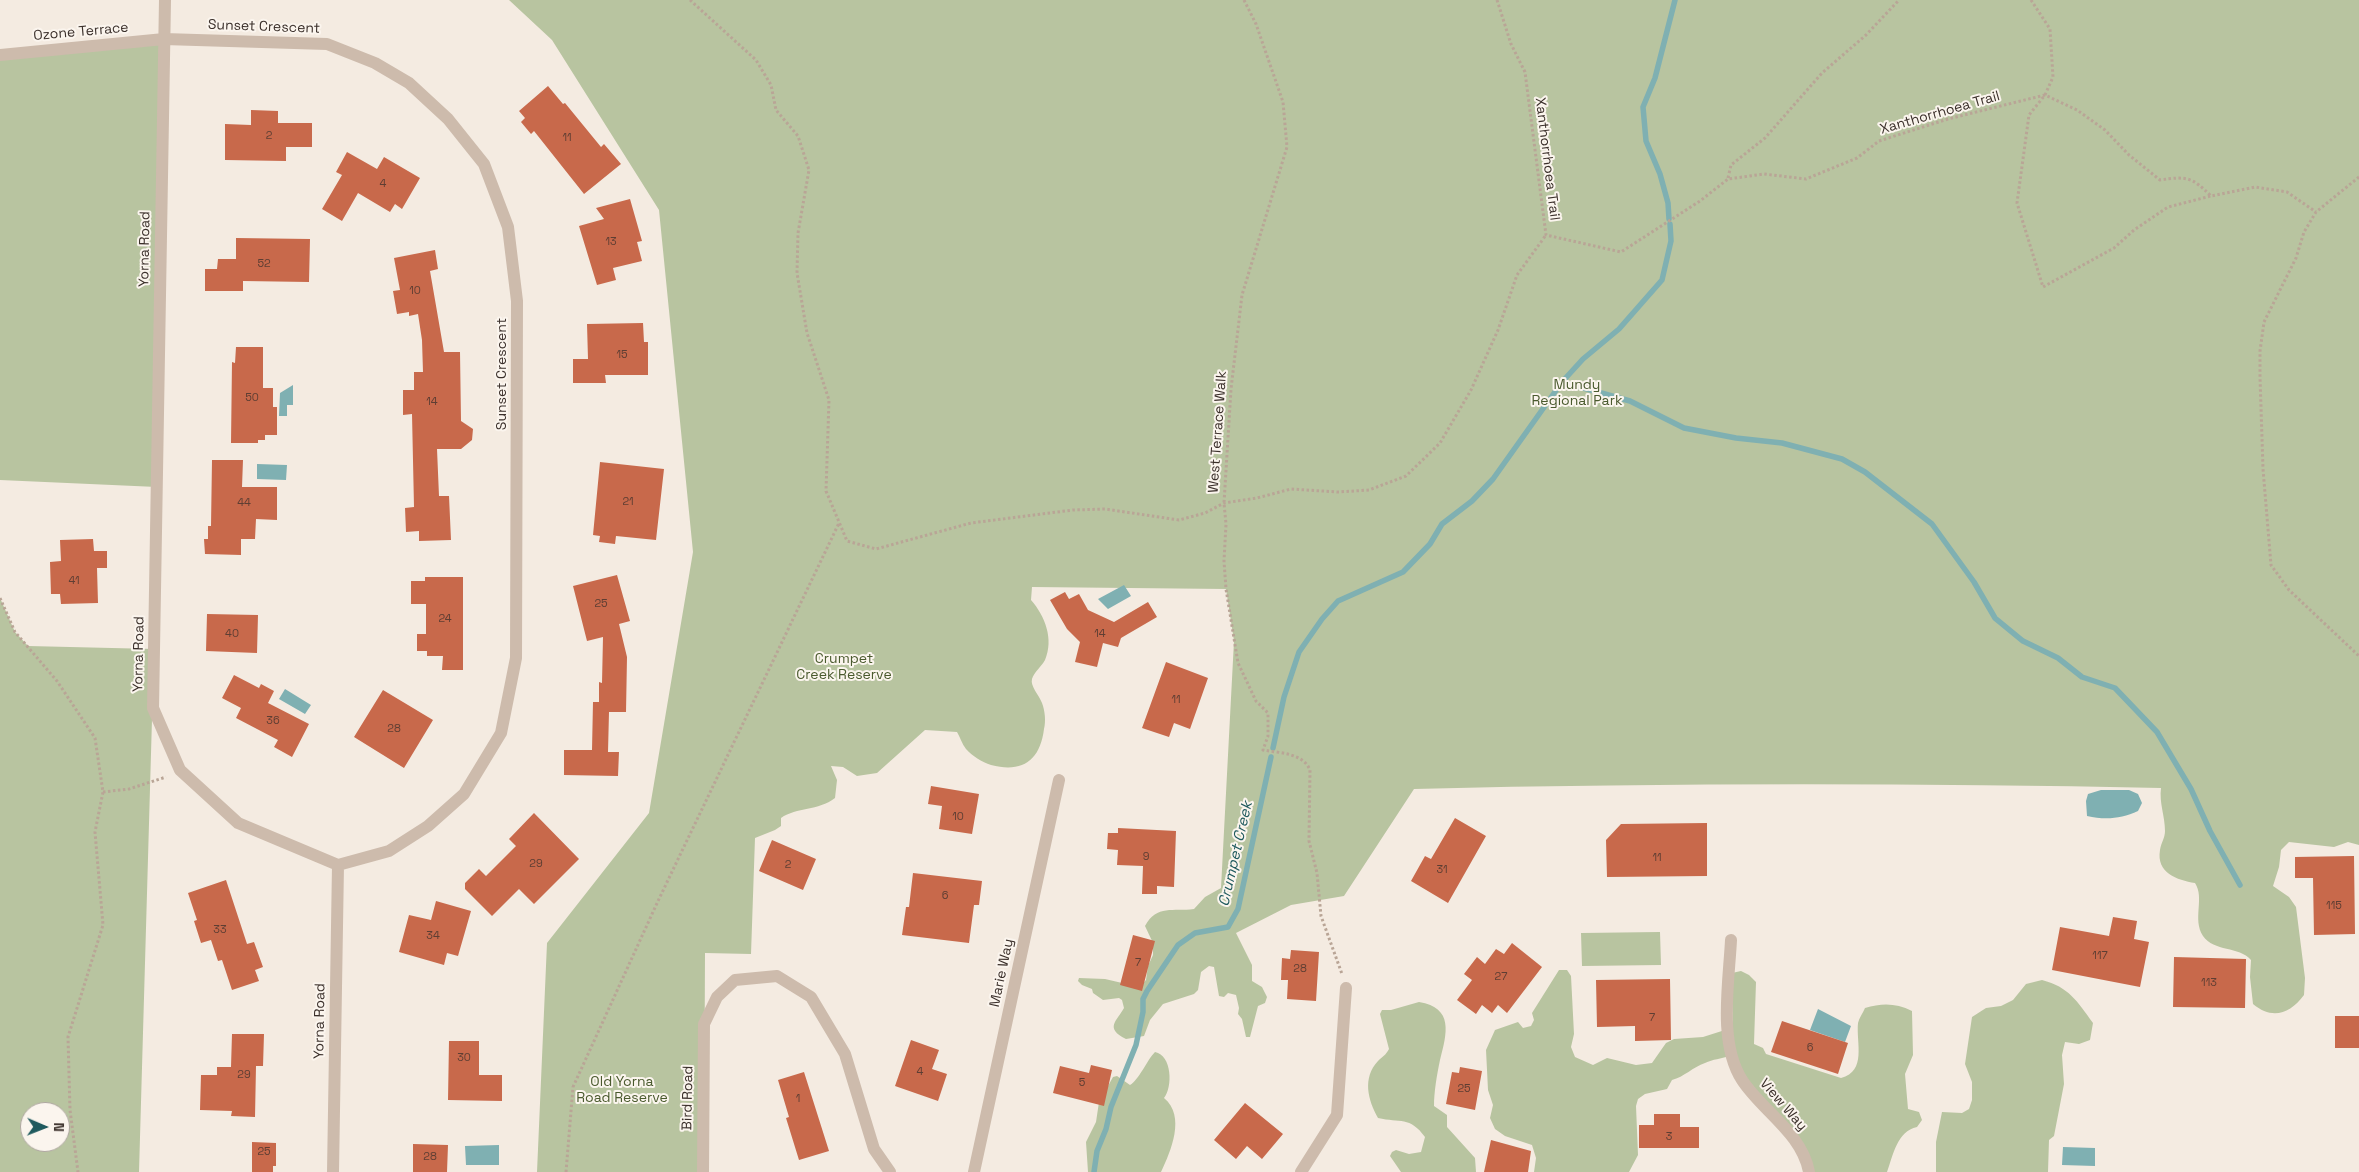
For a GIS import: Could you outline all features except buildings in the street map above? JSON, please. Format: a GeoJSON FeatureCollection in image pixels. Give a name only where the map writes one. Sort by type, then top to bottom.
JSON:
{"type":"FeatureCollection","features":[{"type":"Feature","properties":{"kind":"street","name":"Yorna Road"},"geometry":{"type":"LineString","coordinates":[[165,0],[153,708],[180,770],[238,822],[338,865],[333,1172]]}},
{"type":"Feature","properties":{"kind":"street","name":"Ozone Terrace"},"geometry":{"type":"LineString","coordinates":[[0,54],[164,39]]}},
{"type":"Feature","properties":{"kind":"street","name":"Sunset Crescent"},"geometry":{"type":"LineString","coordinates":[[164,39],[326,44],[375,63],[409,83],[448,119],[484,164],[508,227],[517,301],[516,658],[501,733],[464,794],[428,826],[389,850],[338,865]]}},
{"type":"Feature","properties":{"kind":"street","name":"Marie Way"},"geometry":{"type":"LineString","coordinates":[[974,1172],[1059,780]]}},
{"type":"Feature","properties":{"kind":"street","name":"View Way"},"geometry":{"type":"LineString","coordinates":[[1731,940],[1728,1034],[1731,1058],[1741,1079],[1756,1099],[1791,1136],[1801,1151],[1809,1172]]}},
{"type":"Feature","properties":{"kind":"street","name":"Bird Road"},"geometry":{"type":"LineString","coordinates":[[702,1172],[704,1024],[717,997],[734,980],[777,976],[811,998],[845,1054],[874,1149],[890,1172]]}},
{"type":"Feature","properties":{"kind":"street"},"geometry":{"type":"LineString","coordinates":[[1300,1172],[1337,1115],[1346,988]]}},
{"type":"Feature","properties":{"kind":"path"},"geometry":{"type":"LineString","coordinates":[[690,0],[756,60],[771,85],[776,110],[798,136],[809,170],[798,233],[797,273],[807,333],[829,400],[826,491],[847,541],[876,549],[971,523],[1073,510],[1105,509],[1179,520],[1205,512],[1224,503],[1226,524],[1226,589],[1238,663],[1256,701],[1268,713],[1265,750],[1304,760],[1310,770],[1309,841],[1317,873],[1321,916],[1337,957],[1346,988]]}},
{"type":"Feature","properties":{"kind":"path","name":"West Terrace Walk"},"geometry":{"type":"LineString","coordinates":[[1244,0],[1256,24],[1283,102],[1287,147],[1242,295],[1231,389],[1224,503],[1257,498],[1291,489],[1338,492],[1369,490],[1406,476],[1440,443],[1471,390],[1498,330],[1517,275],[1546,235]]}},
{"type":"Feature","properties":{"kind":"path","name":"Xanthorrhoea Trail"},"geometry":{"type":"LineString","coordinates":[[1497,0],[1511,44],[1525,72],[1546,235],[1621,252],[1700,201],[1728,178],[1764,174],[1806,179],[1857,158],[1880,141],[1948,119],[2045,95]]}},
{"type":"Feature","properties":{"kind":"path"},"geometry":{"type":"LineString","coordinates":[[1728,178],[1732,165],[1766,138],[1822,73],[1866,35],[1899,0]]}},
{"type":"Feature","properties":{"kind":"path"},"geometry":{"type":"LineString","coordinates":[[2031,0],[2050,29],[2052,76],[2045,95],[2029,115],[2017,203],[2043,287],[2114,248],[2134,230],[2168,207],[2255,187],[2287,192],[2316,212]]}},
{"type":"Feature","properties":{"kind":"path"},"geometry":{"type":"LineString","coordinates":[[2045,95],[2077,110],[2106,130],[2129,154],[2160,180],[2178,177],[2196,180],[2211,196]]}},
{"type":"Feature","properties":{"kind":"path"},"geometry":{"type":"LineString","coordinates":[[2359,177],[2316,212],[2304,232],[2296,258],[2264,322],[2260,377],[2271,565],[2289,590],[2359,656]]}},
{"type":"Feature","properties":{"kind":"path"},"geometry":{"type":"LineString","coordinates":[[566,1172],[573,1087],[658,901],[840,522]]}},
{"type":"Feature","properties":{"kind":"path"},"geometry":{"type":"LineString","coordinates":[[0,598],[15,632],[57,681],[95,738],[103,792],[94,832],[103,925],[68,1037],[70,1110],[78,1172]]}},
{"type":"Feature","properties":{"kind":"path"},"geometry":{"type":"LineString","coordinates":[[103,792],[140,786],[180,770]]}},
{"type":"Feature","properties":{"kind":"green space","name":"Mundy Regional Park"},"geometry":{"type":"Polygon","coordinates":[[[509,0],[2359,0],[2359,845],[2348,842],[2334,847],[2289,842],[2281,850],[2279,867],[2273,886],[2289,897],[2296,907],[2305,978],[2304,995],[2293,1007],[2280,1013],[2267,1012],[2260,1009],[2253,1004],[2250,977],[2251,960],[2240,953],[2213,945],[2203,936],[2199,923],[2199,895],[2195,883],[2181,880],[2169,874],[2161,864],[2160,850],[2165,831],[2161,788],[1788,784],[1414,789],[1344,896],[1291,905],[1236,933],[1252,965],[1252,981],[1262,987],[1267,997],[1265,1003],[1258,1006],[1250,1037],[1246,1037],[1242,1019],[1238,1014],[1239,1008],[1236,995],[1228,993],[1224,997],[1219,996],[1214,967],[1209,966],[1201,972],[1198,990],[1194,994],[1163,1004],[1150,1020],[1144,1036],[1126,1039],[1119,1035],[1114,1028],[1114,1024],[1124,1008],[1122,1000],[1119,998],[1103,1000],[1093,993],[1092,989],[1082,985],[1078,981],[1079,978],[1105,979],[1135,986],[1141,985],[1146,980],[1148,966],[1153,955],[1153,943],[1145,926],[1150,919],[1155,914],[1166,910],[1194,909],[1205,897],[1221,888],[1234,641],[1226,589],[1032,587],[1031,600],[1044,620],[1049,644],[1045,660],[1032,679],[1033,688],[1043,706],[1045,719],[1042,740],[1034,757],[1020,766],[1002,767],[991,765],[968,752],[957,732],[925,730],[877,773],[857,776],[843,767],[831,766],[837,780],[835,798],[822,805],[794,812],[781,818],[781,826],[755,838],[751,954],[705,953],[704,1172],[537,1172],[547,943],[649,813],[693,552],[659,210],[552,40],[509,0]]]}},
{"type":"Feature","properties":{"kind":"green space"},"geometry":{"type":"Polygon","coordinates":[[[164,39],[157,487],[0,480],[0,55],[164,39]]]}},
{"type":"Feature","properties":{"kind":"green space"},"geometry":{"type":"Polygon","coordinates":[[[0,598],[15,632],[28,646],[154,649],[139,1172],[0,1172],[0,598]]]}},
{"type":"Feature","properties":{"kind":"green space"},"geometry":{"type":"Polygon","coordinates":[[[1660,932],[1661,965],[1582,966],[1581,933],[1660,932]]]}},
{"type":"Feature","properties":{"kind":"green space"},"geometry":{"type":"Polygon","coordinates":[[[1559,970],[1567,970],[1571,976],[1574,1034],[1571,1047],[1575,1057],[1593,1065],[1607,1058],[1636,1065],[1652,1063],[1666,1043],[1674,1039],[1703,1037],[1725,1030],[1729,1056],[1701,1065],[1672,1080],[1667,1089],[1645,1094],[1638,1099],[1636,1106],[1638,1155],[1629,1172],[1534,1172],[1536,1158],[1532,1145],[1505,1136],[1495,1129],[1490,1118],[1493,1105],[1488,1090],[1486,1050],[1495,1030],[1518,1022],[1523,1028],[1531,1026],[1534,1020],[1532,1013],[1559,970]]]}},
{"type":"Feature","properties":{"kind":"green space"},"geometry":{"type":"Polygon","coordinates":[[[1741,971],[1749,975],[1756,982],[1754,1044],[1763,1048],[1766,1054],[1841,1078],[1849,1074],[1857,1063],[1858,1023],[1865,1008],[1889,1005],[1900,1006],[1912,1011],[1913,1055],[1905,1074],[1908,1109],[1919,1112],[1922,1120],[1917,1127],[1910,1129],[1900,1139],[1887,1172],[1813,1172],[1733,1058],[1732,973],[1741,971]]]}},
{"type":"Feature","properties":{"kind":"green space"},"geometry":{"type":"Polygon","coordinates":[[[2042,980],[2059,987],[2072,996],[2093,1023],[2090,1040],[2079,1044],[2065,1042],[2062,1055],[2064,1084],[2054,1136],[2049,1140],[2048,1172],[1936,1172],[1936,1142],[1942,1112],[1962,1113],[1969,1109],[1972,1100],[1972,1082],[1965,1064],[1972,1017],[1986,1008],[2001,1006],[2013,1000],[2026,984],[2042,980]]]}},
{"type":"Feature","properties":{"kind":"green space"},"geometry":{"type":"Polygon","coordinates":[[[1419,1002],[1430,1005],[1438,1010],[1443,1016],[1445,1023],[1445,1040],[1437,1077],[1434,1106],[1447,1115],[1447,1127],[1475,1158],[1476,1172],[1401,1172],[1390,1156],[1392,1152],[1396,1150],[1409,1154],[1421,1152],[1425,1137],[1420,1130],[1409,1123],[1378,1118],[1369,1097],[1368,1082],[1370,1075],[1378,1061],[1389,1049],[1380,1014],[1382,1010],[1391,1010],[1419,1002]]]}},
{"type":"Feature","properties":{"kind":"green space"},"geometry":{"type":"Polygon","coordinates":[[[1155,1052],[1161,1054],[1168,1065],[1170,1079],[1164,1098],[1171,1105],[1175,1124],[1172,1144],[1161,1172],[1088,1172],[1086,1142],[1096,1122],[1099,1102],[1113,1077],[1117,1076],[1130,1085],[1137,1079],[1155,1052]]]}},
{"type":"Feature","properties":{"kind":"water"},"geometry":{"type":"Polygon","coordinates":[[[293,385],[293,405],[287,405],[287,416],[279,416],[280,393],[293,385]]]}},
{"type":"Feature","properties":{"kind":"water"},"geometry":{"type":"Polygon","coordinates":[[[257,464],[287,465],[286,480],[257,479],[257,464]]]}},
{"type":"Feature","properties":{"kind":"water"},"geometry":{"type":"Polygon","coordinates":[[[1124,585],[1131,596],[1108,609],[1098,599],[1124,585]]]}},
{"type":"Feature","properties":{"kind":"water"},"geometry":{"type":"Polygon","coordinates":[[[285,689],[311,705],[305,714],[279,699],[285,689]]]}},
{"type":"Feature","properties":{"kind":"water"},"geometry":{"type":"Polygon","coordinates":[[[2101,790],[2129,790],[2138,794],[2142,803],[2138,811],[2125,816],[2100,818],[2087,816],[2086,801],[2088,794],[2101,790]]]}},
{"type":"Feature","properties":{"kind":"water"},"geometry":{"type":"Polygon","coordinates":[[[1818,1009],[1851,1026],[1845,1042],[1810,1030],[1818,1009]]]}},
{"type":"Feature","properties":{"kind":"water"},"geometry":{"type":"Polygon","coordinates":[[[499,1145],[499,1165],[466,1165],[465,1146],[499,1145]]]}},
{"type":"Feature","properties":{"kind":"water"},"geometry":{"type":"Polygon","coordinates":[[[2063,1147],[2095,1148],[2095,1166],[2062,1165],[2063,1147]]]}},
{"type":"Feature","properties":{"kind":"waterway","name":"Crumpet Creek"},"geometry":{"type":"LineString","coordinates":[[1669,219],[1668,203],[1660,174],[1646,141],[1643,107],[1655,78],[1675,0]]}},
{"type":"Feature","properties":{"kind":"waterway","name":"Crumpet Creek"},"geometry":{"type":"LineString","coordinates":[[1273,748],[1284,697],[1299,652],[1322,619],[1338,601],[1403,572],[1430,544],[1442,524],[1472,501],[1493,479],[1562,382],[1583,359],[1619,329],[1662,280],[1671,241],[1670,224]]}},
{"type":"Feature","properties":{"kind":"waterway"},"geometry":{"type":"LineString","coordinates":[[1562,382],[1630,401],[1684,428],[1736,438],[1782,443],[1842,459],[1865,472],[1932,524],[1974,582],[1995,618],[2023,641],[2058,658],[2082,677],[2115,688],[2157,732],[2191,789],[2210,831],[2240,885]]}},
{"type":"Feature","properties":{"kind":"waterway","name":"Crumpet Creek"},"geometry":{"type":"LineString","coordinates":[[1094,1172],[1097,1151],[1106,1129],[1111,1107],[1136,1045],[1143,1012],[1143,999],[1147,991],[1178,945],[1195,933],[1228,927],[1238,909],[1271,757]]}},
{"type":"Feature","properties":{"kind":"park label","name":"Crumpet Creek Reserve"},"geometry":{"type":"Point","coordinates":[844,668]}},
{"type":"Feature","properties":{"kind":"park label","name":"Old Yorna Road Reserve"},"geometry":{"type":"Point","coordinates":[622,1090]}}]}
